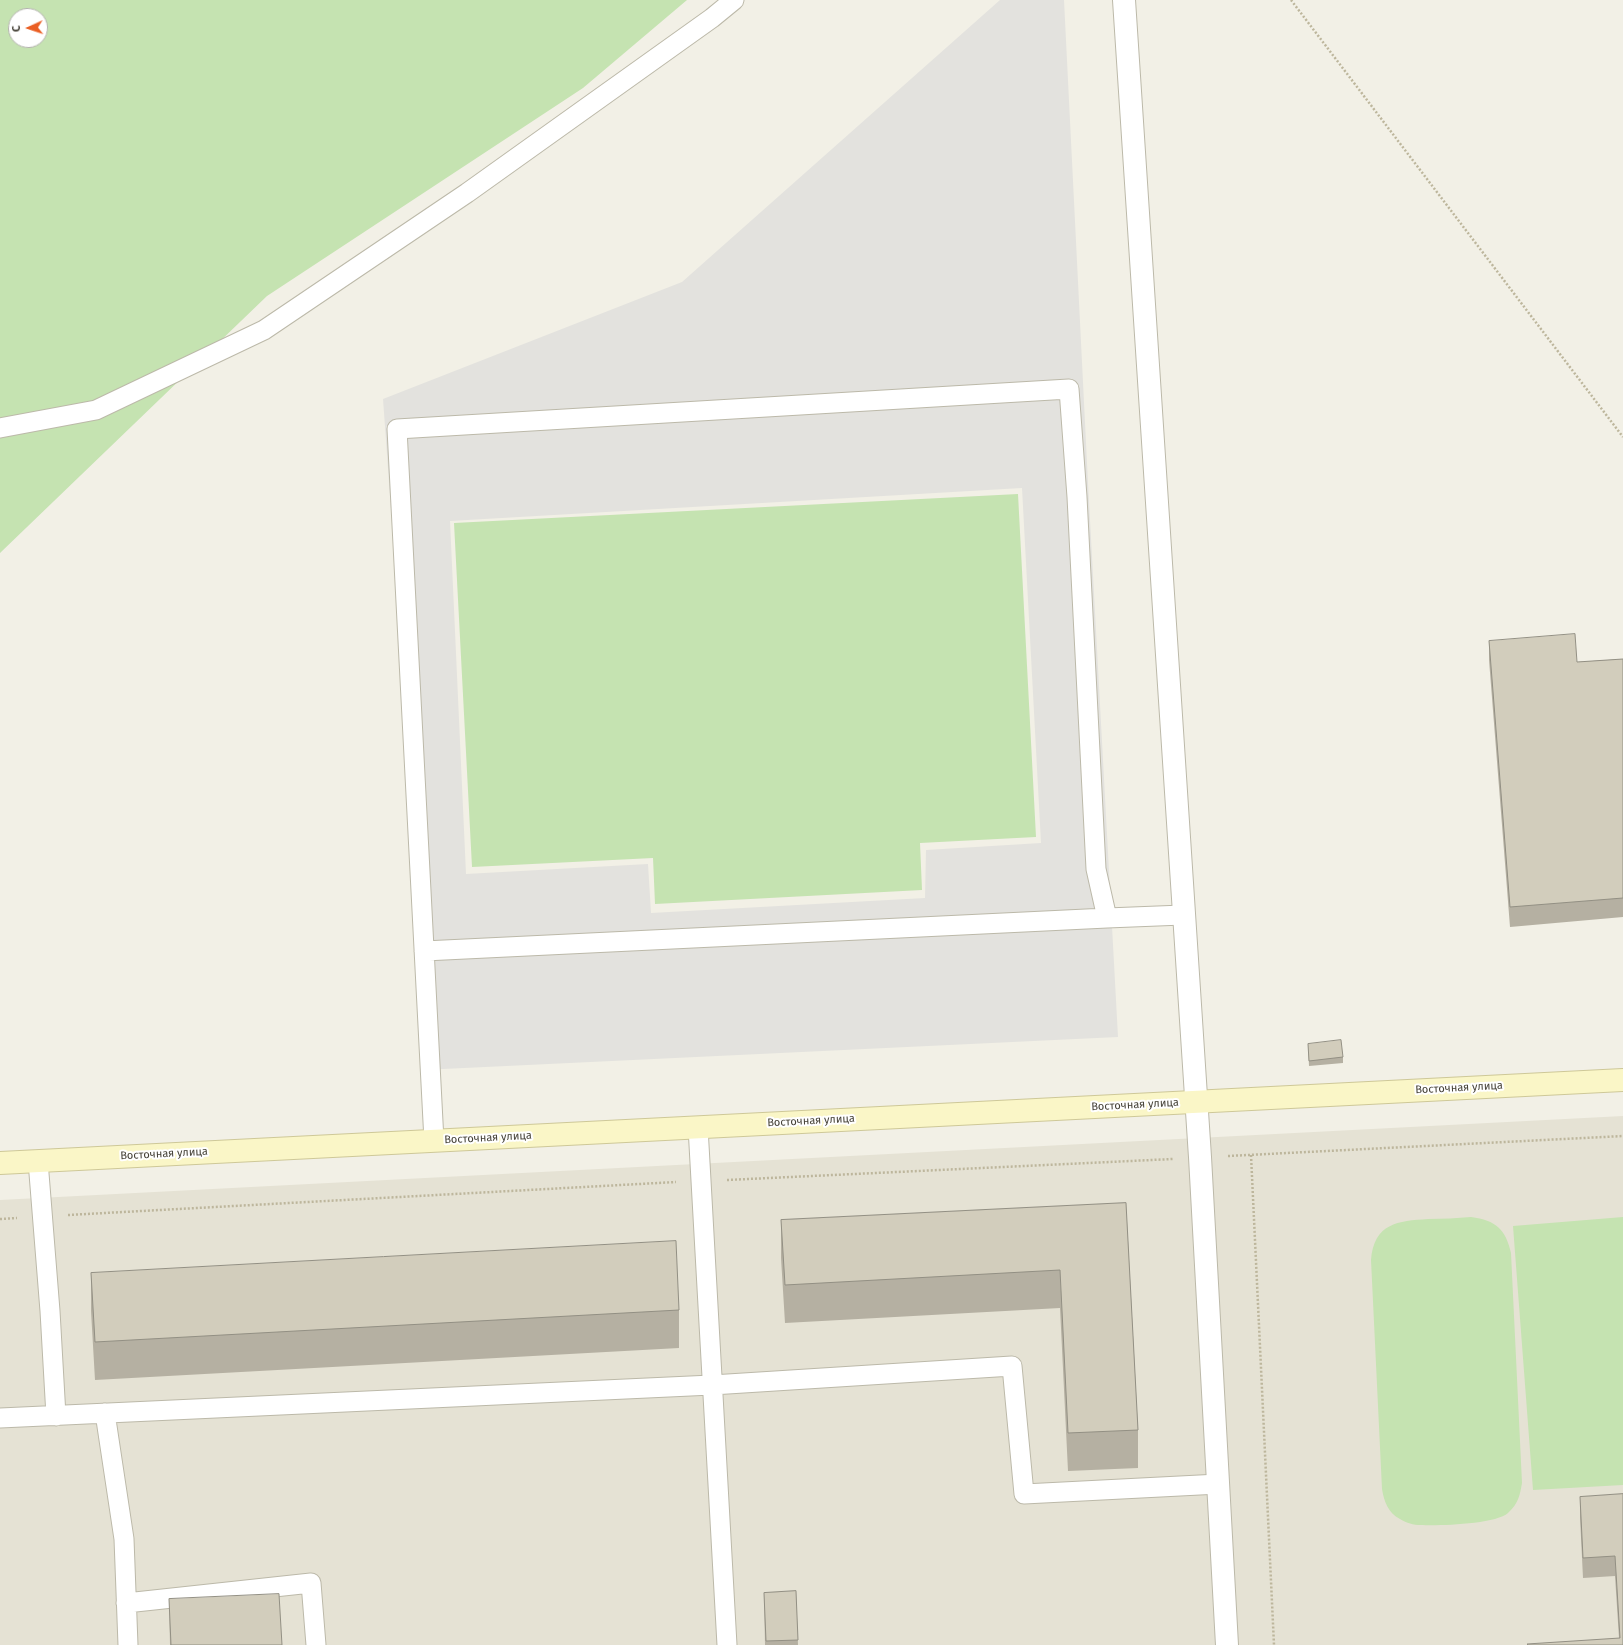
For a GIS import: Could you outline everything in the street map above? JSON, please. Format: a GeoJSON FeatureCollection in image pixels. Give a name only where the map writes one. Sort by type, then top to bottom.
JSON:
{"type":"FeatureCollection","features":[{"type":"Feature","properties":{"kind":"main road","name":"Восточная улица"},"geometry":{"type":"LineString","coordinates":[[0,1163],[1623,1080]]}},
{"type":"Feature","properties":{"kind":"street"},"geometry":{"type":"LineString","coordinates":[[1124,0],[1200,1157],[1227,1645]]}},
{"type":"Feature","properties":{"kind":"lane"},"geometry":{"type":"LineString","coordinates":[[0,428],[96,410],[264,330],[467,193],[712,18],[734,0]]}},
{"type":"Feature","properties":{"kind":"lane"},"geometry":{"type":"LineString","coordinates":[[434,1140],[397,429],[1069,389],[1077,497],[1096,869],[1107,918]]}},
{"type":"Feature","properties":{"kind":"lane"},"geometry":{"type":"LineString","coordinates":[[424,951],[1183,915]]}},
{"type":"Feature","properties":{"kind":"lane"},"geometry":{"type":"LineString","coordinates":[[698,1127],[727,1645]]}},
{"type":"Feature","properties":{"kind":"lane"},"geometry":{"type":"LineString","coordinates":[[38,1161],[50,1311],[56,1416]]}},
{"type":"Feature","properties":{"kind":"lane"},"geometry":{"type":"LineString","coordinates":[[0,1418],[712,1385],[1012,1366],[1024,1494],[1219,1484]]}},
{"type":"Feature","properties":{"kind":"lane"},"geometry":{"type":"LineString","coordinates":[[105,1413],[124,1539],[128,1645]]}},
{"type":"Feature","properties":{"kind":"lane"},"geometry":{"type":"LineString","coordinates":[[126,1603],[311,1583],[316,1645]]}},
{"type":"Feature","properties":{"kind":"path"},"geometry":{"type":"LineString","coordinates":[[1291,0],[1623,437]]}},
{"type":"Feature","properties":{"kind":"path"},"geometry":{"type":"LineString","coordinates":[[0,1219],[702,1181],[1623,1136]]}},
{"type":"Feature","properties":{"kind":"path"},"geometry":{"type":"LineString","coordinates":[[1251,1155],[1274,1645]]}},
{"type":"Feature","properties":{"kind":"shaded area"},"geometry":{"type":"Polygon","coordinates":[[[1000,0],[1064,0],[1118,1037],[422,1070],[392,524],[383,399],[682,282],[1000,0]],[[1022,488],[450,521],[466,874],[648,864],[651,913],[925,898],[926,850],[1041,843],[1022,488]]]}},
{"type":"Feature","properties":{"kind":"shaded area"},"geometry":{"type":"Polygon","coordinates":[[[1623,1116],[1623,1645],[0,1645],[0,1200],[1623,1116]]]}},
{"type":"Feature","properties":{"kind":"green space"},"geometry":{"type":"Polygon","coordinates":[[[0,0],[687,0],[583,88],[267,296],[0,553],[0,0]]]}},
{"type":"Feature","properties":{"kind":"green space"},"geometry":{"type":"Polygon","coordinates":[[[1018,494],[1036,837],[920,843],[922,890],[655,904],[653,858],[472,867],[454,523],[1018,494]]]}},
{"type":"Feature","properties":{"kind":"green space"},"geometry":{"type":"Polygon","coordinates":[[[1471,1217],[1480,1218],[1487,1221],[1503,1232],[1511,1253],[1522,1483],[1518,1499],[1514,1506],[1502,1517],[1467,1524],[1418,1525],[1408,1523],[1392,1513],[1385,1502],[1382,1489],[1371,1260],[1373,1248],[1382,1231],[1389,1226],[1398,1223],[1417,1220],[1471,1217]]]}},
{"type":"Feature","properties":{"kind":"green space"},"geometry":{"type":"Polygon","coordinates":[[[1623,1217],[1623,1485],[1533,1490],[1513,1226],[1623,1217]]]}},
{"type":"Feature","properties":{"kind":"building"},"geometry":{"type":"Polygon","coordinates":[[[1575,634],[1577,662],[1623,659],[1623,898],[1510,907],[1489,641],[1575,634]]]}},
{"type":"Feature","properties":{"kind":"building"},"geometry":{"type":"Polygon","coordinates":[[[1341,1040],[1343,1057],[1309,1061],[1308,1044],[1341,1040]]]}},
{"type":"Feature","properties":{"kind":"building"},"geometry":{"type":"Polygon","coordinates":[[[1126,1203],[1138,1430],[1068,1433],[1060,1270],[785,1285],[781,1220],[1126,1203]]]}},
{"type":"Feature","properties":{"kind":"building"},"geometry":{"type":"Polygon","coordinates":[[[676,1241],[679,1310],[95,1342],[91,1273],[676,1241]]]}},
{"type":"Feature","properties":{"kind":"building"},"geometry":{"type":"Polygon","coordinates":[[[1623,1494],[1623,1645],[1528,1645],[1527,1644],[1620,1638],[1615,1556],[1583,1558],[1580,1497],[1623,1494]]]}},
{"type":"Feature","properties":{"kind":"building"},"geometry":{"type":"Polygon","coordinates":[[[796,1591],[798,1640],[766,1641],[764,1593],[796,1591]]]}},
{"type":"Feature","properties":{"kind":"building"},"geometry":{"type":"Polygon","coordinates":[[[279,1594],[282,1645],[171,1645],[169,1599],[279,1594]]]}}]}
